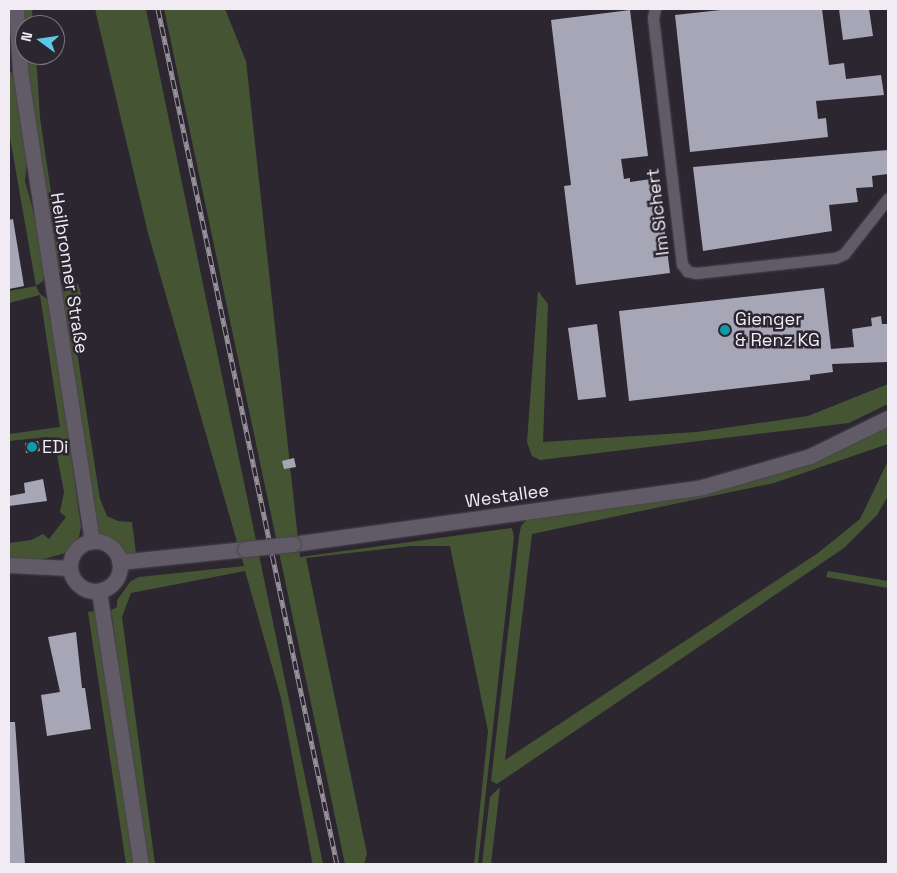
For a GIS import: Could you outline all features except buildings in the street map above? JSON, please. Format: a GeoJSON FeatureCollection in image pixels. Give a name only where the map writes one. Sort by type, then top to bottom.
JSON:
{"type":"FeatureCollection","features":[{"type":"Feature","properties":{"kind":"main road","name":"Heilbronner Straße"},"geometry":{"type":"LineString","coordinates":[[16,9],[21,81],[92,542]]}},
{"type":"Feature","properties":{"kind":"main road","name":"Westallee"},"geometry":{"type":"LineString","coordinates":[[119,562],[293,544],[702,487],[810,456],[888,418]]}},
{"type":"Feature","properties":{"kind":"main road"},"geometry":{"type":"LineString","coordinates":[[92,542],[110,547],[119,562],[115,581],[99,591],[79,586],[70,568],[76,550],[92,542]]}},
{"type":"Feature","properties":{"kind":"main road"},"geometry":{"type":"LineString","coordinates":[[9,564],[70,568]]}},
{"type":"Feature","properties":{"kind":"main road"},"geometry":{"type":"LineString","coordinates":[[99,591],[141,864]]}},
{"type":"Feature","properties":{"kind":"street","name":"Im Sichert"},"geometry":{"type":"LineString","coordinates":[[655,9],[652,18],[682,264],[687,271],[696,274],[835,258],[844,254],[888,198]]}},
{"type":"Feature","properties":{"kind":"green space"},"geometry":{"type":"Polygon","coordinates":[[[19,9],[32,9],[32,15],[19,15],[19,9]]]}},
{"type":"Feature","properties":{"kind":"green space"},"geometry":{"type":"Polygon","coordinates":[[[95,9],[146,9],[323,864],[313,864],[312,861],[281,698],[245,571],[131,593],[122,617],[155,864],[146,864],[111,610],[117,607],[117,600],[131,581],[139,577],[244,566],[148,233],[95,9]]]}},
{"type":"Feature","properties":{"kind":"green space"},"geometry":{"type":"Polygon","coordinates":[[[164,9],[225,9],[246,61],[300,557],[512,528],[514,537],[478,864],[474,864],[488,731],[450,546],[411,546],[306,558],[367,854],[364,864],[345,864],[164,9]]]}},
{"type":"Feature","properties":{"kind":"green space"},"geometry":{"type":"Polygon","coordinates":[[[24,65],[37,65],[40,118],[63,273],[56,273],[24,65]]]}},
{"type":"Feature","properties":{"kind":"green space"},"geometry":{"type":"Polygon","coordinates":[[[9,70],[15,76],[27,158],[25,181],[39,232],[45,273],[43,281],[36,286],[9,132],[9,70]]]}},
{"type":"Feature","properties":{"kind":"green space"},"geometry":{"type":"Polygon","coordinates":[[[78,284],[81,294],[76,321],[77,352],[100,499],[107,516],[118,521],[132,522],[137,561],[119,562],[110,547],[92,542],[52,286],[78,284]]]}},
{"type":"Feature","properties":{"kind":"green space"},"geometry":{"type":"Polygon","coordinates":[[[36,286],[40,294],[50,301],[81,527],[79,537],[66,553],[40,560],[9,558],[9,543],[31,540],[43,534],[49,539],[66,517],[60,512],[64,492],[55,444],[48,437],[9,441],[9,434],[60,427],[40,295],[9,303],[9,291],[36,286]]]}},
{"type":"Feature","properties":{"kind":"green space"},"geometry":{"type":"Polygon","coordinates":[[[538,291],[548,304],[543,442],[697,432],[808,416],[888,384],[888,404],[849,423],[540,460],[532,456],[527,442],[538,291]]]}},
{"type":"Feature","properties":{"kind":"green space"},"geometry":{"type":"Polygon","coordinates":[[[888,425],[888,444],[774,483],[532,534],[505,760],[818,553],[860,519],[888,461],[888,496],[877,515],[844,548],[497,784],[491,781],[519,537],[521,526],[528,518],[665,499],[888,425]]]}},
{"type":"Feature","properties":{"kind":"green space"},"geometry":{"type":"Polygon","coordinates":[[[828,571],[888,581],[888,588],[826,577],[828,571]]]}},
{"type":"Feature","properties":{"kind":"green space"},"geometry":{"type":"Polygon","coordinates":[[[95,611],[136,864],[126,864],[88,612],[95,611]]]}},
{"type":"Feature","properties":{"kind":"green space"},"geometry":{"type":"Polygon","coordinates":[[[500,787],[491,864],[482,864],[490,797],[500,787]]]}},
{"type":"Feature","properties":{"kind":"railway"},"geometry":{"type":"LineString","coordinates":[[158,9],[337,864]]}},
{"type":"Feature","properties":{"kind":"place","name":"Gienger & Renz KG"},"geometry":{"type":"Point","coordinates":[725,330]}},
{"type":"Feature","properties":{"kind":"place","name":"EDi"},"geometry":{"type":"Point","coordinates":[32,447]}}]}
